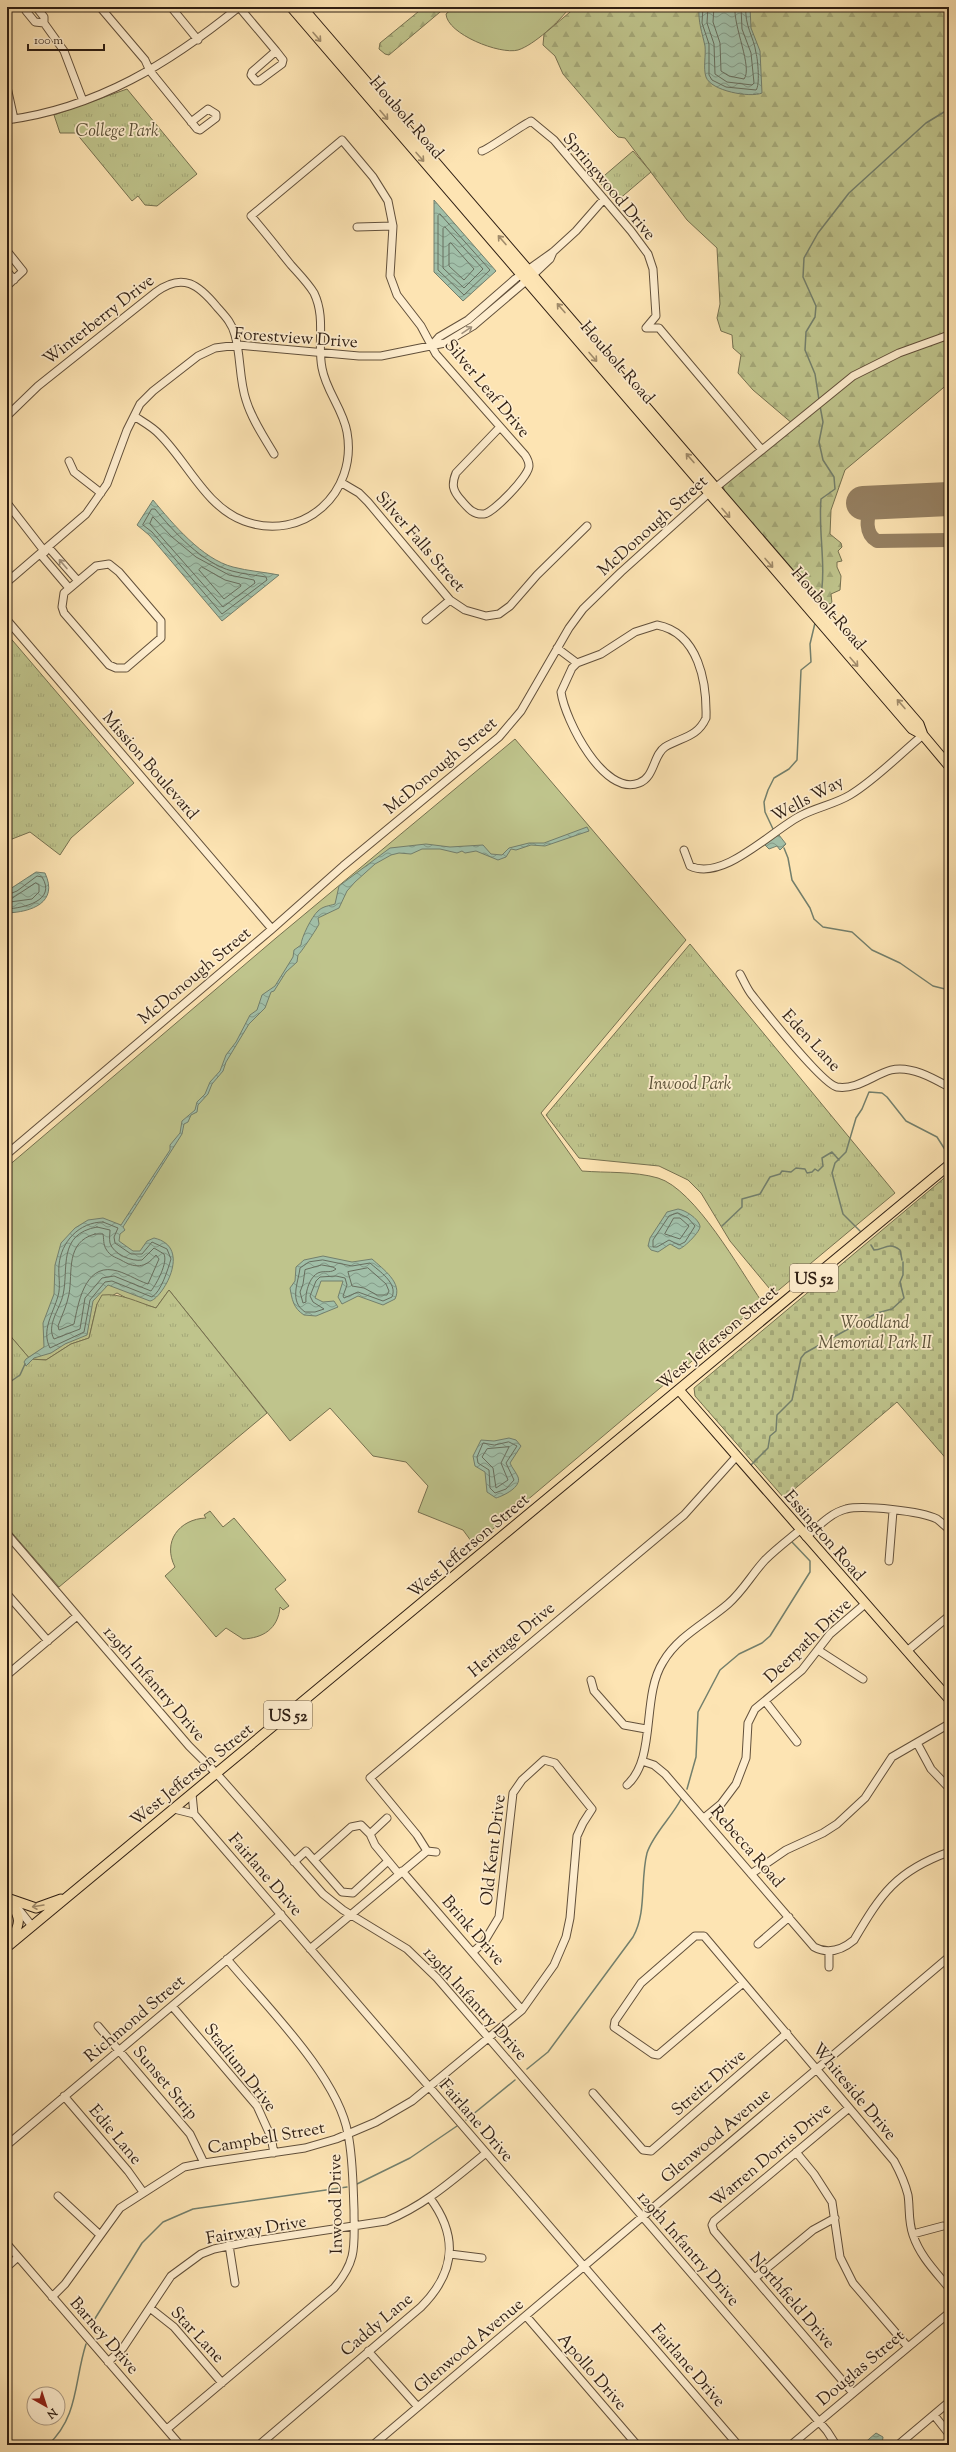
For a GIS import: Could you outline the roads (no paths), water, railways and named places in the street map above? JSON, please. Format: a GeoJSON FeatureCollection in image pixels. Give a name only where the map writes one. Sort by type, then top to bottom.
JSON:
{"type":"FeatureCollection","features":[{"type":"Feature","properties":{"kind":"main road","name":"Houbolt Road"},"geometry":{"type":"LineString","coordinates":[[291,7],[527,275]]}},
{"type":"Feature","properties":{"kind":"main road","name":"Houbolt Road"},"geometry":{"type":"LineString","coordinates":[[302,7],[912,729],[923,735],[949,766]]}},
{"type":"Feature","properties":{"kind":"main road","name":"West Jefferson Street"},"geometry":{"type":"LineString","coordinates":[[7,1947],[949,1165]]}},
{"type":"Feature","properties":{"kind":"main road","name":"Essington Road"},"geometry":{"type":"LineString","coordinates":[[679,1390],[949,1699]]}},
{"type":"Feature","properties":{"kind":"main road"},"geometry":{"type":"LineString","coordinates":[[8,1897],[36,1908],[66,1897]]}},
{"type":"Feature","properties":{"kind":"main road"},"geometry":{"type":"LineString","coordinates":[[7,1947],[20,1924],[19,1917],[8,1897]]}},
{"type":"Feature","properties":{"kind":"street"},"geometry":{"type":"LineString","coordinates":[[26,7],[26,11],[35,22],[44,23]]}},
{"type":"Feature","properties":{"kind":"street"},"geometry":{"type":"LineString","coordinates":[[36,7],[44,17],[44,23],[64,51],[83,101]]}},
{"type":"Feature","properties":{"kind":"street"},"geometry":{"type":"LineString","coordinates":[[100,7],[144,60],[150,71],[191,122]]}},
{"type":"Feature","properties":{"kind":"street"},"geometry":{"type":"LineString","coordinates":[[171,7],[198,40]]}},
{"type":"Feature","properties":{"kind":"street"},"geometry":{"type":"LineString","coordinates":[[7,87],[11,120],[83,101],[150,71],[198,40],[239,7],[276,51],[283,60],[282,64],[259,81],[256,81],[251,75],[252,72],[276,51]]}},
{"type":"Feature","properties":{"kind":"street","name":"Springwood Drive"},"geometry":{"type":"LineString","coordinates":[[482,151],[487,150],[504,136],[531,121],[554,140],[645,250],[653,269],[656,316],[646,328],[658,328],[762,450]]}},
{"type":"Feature","properties":{"kind":"street","name":"Silver Leaf Drive"},"geometry":{"type":"LineString","coordinates":[[321,353],[321,319],[313,292],[251,216],[342,140],[380,186],[388,201],[392,226],[389,268],[392,285],[432,345],[436,354],[525,455],[529,467],[526,475],[491,511],[476,513],[469,510],[453,487],[456,473],[500,427]]}},
{"type":"Feature","properties":{"kind":"street","name":"Forestview Drive"},"geometry":{"type":"LineString","coordinates":[[7,582],[45,551],[86,514],[107,484],[134,416],[153,391],[198,356],[215,348],[238,345],[359,356],[381,356],[445,343],[464,332],[553,252],[576,231],[604,199]]}},
{"type":"Feature","properties":{"kind":"street"},"geometry":{"type":"LineString","coordinates":[[357,227],[392,226]]}},
{"type":"Feature","properties":{"kind":"street"},"geometry":{"type":"LineString","coordinates":[[7,251],[23,271],[7,286]]}},
{"type":"Feature","properties":{"kind":"street"},"geometry":{"type":"LineString","coordinates":[[7,271],[14,280]]}},
{"type":"Feature","properties":{"kind":"street","name":"Winterberry Drive"},"geometry":{"type":"LineString","coordinates":[[7,416],[32,391],[82,350],[108,332],[165,285],[174,282],[186,282],[196,285],[206,293],[232,326],[238,345],[241,382],[246,402],[274,454]]}},
{"type":"Feature","properties":{"kind":"street","name":"McDonough Street"},"geometry":{"type":"LineString","coordinates":[[7,1154],[272,929],[342,866],[499,737],[521,711],[569,628],[600,592],[712,491],[819,402],[853,376],[876,363],[949,335]]}},
{"type":"Feature","properties":{"kind":"street"},"geometry":{"type":"LineString","coordinates":[[134,416],[161,436],[212,499],[229,514],[244,521],[261,526],[276,526],[301,520],[323,506],[342,483],[347,470],[347,431],[342,416],[324,379],[321,353]]}},
{"type":"Feature","properties":{"kind":"street"},"geometry":{"type":"LineString","coordinates":[[69,461],[74,472],[100,493]]}},
{"type":"Feature","properties":{"kind":"street","name":"Silver Falls Street"},"geometry":{"type":"LineString","coordinates":[[342,483],[359,493],[368,502],[450,600],[476,614],[486,616],[498,614],[510,606],[537,575],[587,526]]}},
{"type":"Feature","properties":{"kind":"street"},"geometry":{"type":"LineString","coordinates":[[7,503],[73,585]]}},
{"type":"Feature","properties":{"kind":"street"},"geometry":{"type":"LineString","coordinates":[[45,551],[73,585]]}},
{"type":"Feature","properties":{"kind":"street"},"geometry":{"type":"LineString","coordinates":[[101,564],[109,564],[119,572],[161,621],[161,638],[126,668],[116,668],[109,665],[64,613],[62,599],[73,585],[96,566],[101,564]]}},
{"type":"Feature","properties":{"kind":"street"},"geometry":{"type":"LineString","coordinates":[[426,620],[450,600]]}},
{"type":"Feature","properties":{"kind":"street","name":"Mission Boulevard"},"geometry":{"type":"LineString","coordinates":[[7,620],[272,929]]}},
{"type":"Feature","properties":{"kind":"street"},"geometry":{"type":"LineString","coordinates":[[650,626],[667,627],[694,651],[699,660],[705,686],[706,718],[690,737],[666,746],[661,751],[646,779],[639,784],[615,780],[604,774],[587,751],[562,699],[564,684],[577,663],[601,654],[635,632],[650,626]]}},
{"type":"Feature","properties":{"kind":"street"},"geometry":{"type":"LineString","coordinates":[[557,648],[577,663]]}},
{"type":"Feature","properties":{"kind":"street","name":"Wells Way"},"geometry":{"type":"LineString","coordinates":[[684,850],[690,866],[698,869],[710,870],[725,864],[802,815],[851,794],[923,735]]}},
{"type":"Feature","properties":{"kind":"street","name":"Eden Lane"},"geometry":{"type":"LineString","coordinates":[[740,974],[751,994],[790,1042],[827,1081],[835,1086],[856,1086],[892,1070],[909,1071],[929,1076],[949,1086]]}},
{"type":"Feature","properties":{"kind":"street","name":"Heritage Drive"},"geometry":{"type":"LineString","coordinates":[[427,1851],[417,1835],[370,1778],[684,1515],[736,1457]]}},
{"type":"Feature","properties":{"kind":"street"},"geometry":{"type":"LineString","coordinates":[[806,1537],[826,1520],[846,1509],[922,1514],[938,1520],[949,1529]]}},
{"type":"Feature","properties":{"kind":"street"},"geometry":{"type":"LineString","coordinates":[[889,1561],[893,1511]]}},
{"type":"Feature","properties":{"kind":"street"},"geometry":{"type":"LineString","coordinates":[[627,1785],[642,1761],[654,1682],[662,1662],[674,1648],[729,1604],[766,1560],[800,1530]]}},
{"type":"Feature","properties":{"kind":"street","name":"129th Infantry Drive"},"geometry":{"type":"LineString","coordinates":[[7,1534],[189,1746],[216,1774],[323,1894],[350,1915],[412,1954],[437,1978],[642,2216],[836,2445]]}},
{"type":"Feature","properties":{"kind":"street"},"geometry":{"type":"LineString","coordinates":[[7,1594],[48,1641]]}},
{"type":"Feature","properties":{"kind":"street","name":"Deerpath Drive"},"geometry":{"type":"LineString","coordinates":[[704,1818],[721,1804],[736,1784],[746,1758],[751,1715],[765,1701],[802,1670],[830,1634],[865,1604]]}},
{"type":"Feature","properties":{"kind":"street"},"geometry":{"type":"LineString","coordinates":[[8,1673],[77,1616]]}},
{"type":"Feature","properties":{"kind":"street"},"geometry":{"type":"LineString","coordinates":[[907,1651],[949,1616]]}},
{"type":"Feature","properties":{"kind":"street"},"geometry":{"type":"LineString","coordinates":[[818,1650],[863,1679]]}},
{"type":"Feature","properties":{"kind":"street"},"geometry":{"type":"LineString","coordinates":[[591,1680],[594,1691],[624,1725],[646,1729]]}},
{"type":"Feature","properties":{"kind":"street"},"geometry":{"type":"LineString","coordinates":[[765,1701],[797,1742]]}},
{"type":"Feature","properties":{"kind":"street"},"geometry":{"type":"LineString","coordinates":[[751,1874],[786,1850],[823,1833],[837,1824],[865,1798],[892,1758],[949,1724]]}},
{"type":"Feature","properties":{"kind":"street"},"geometry":{"type":"LineString","coordinates":[[917,1743],[931,1770],[949,1788]]}},
{"type":"Feature","properties":{"kind":"street","name":"Old Kent Drive"},"geometry":{"type":"LineString","coordinates":[[473,1952],[484,1942],[499,1918],[513,1793],[522,1780],[544,1760],[549,1760],[554,1763],[592,1809]]}},
{"type":"Feature","properties":{"kind":"street","name":"Rebecca Road"},"geometry":{"type":"LineString","coordinates":[[642,1761],[654,1765],[665,1774],[814,1947],[829,1952]]}},
{"type":"Feature","properties":{"kind":"street"},"geometry":{"type":"LineString","coordinates":[[174,1809],[194,1814],[192,1794]]}},
{"type":"Feature","properties":{"kind":"street","name":"Campbell Street"},"geometry":{"type":"LineString","coordinates":[[52,2297],[65,2284],[99,2234],[120,2208],[143,2192],[184,2167],[321,2144],[394,2112],[429,2087],[522,2010],[554,1965],[566,1937],[570,1918],[577,1836],[583,1822],[592,1809]]}},
{"type":"Feature","properties":{"kind":"street","name":"Fairlane Drive"},"geometry":{"type":"LineString","coordinates":[[194,1814],[738,2445]]}},
{"type":"Feature","properties":{"kind":"street"},"geometry":{"type":"LineString","coordinates":[[314,1860],[351,1827],[361,1825],[370,1834],[387,1818]]}},
{"type":"Feature","properties":{"kind":"street","name":"Brink Drive"},"geometry":{"type":"LineString","coordinates":[[370,1834],[374,1845],[388,1861],[401,1872],[473,1952],[522,2010]]}},
{"type":"Feature","properties":{"kind":"street"},"geometry":{"type":"LineString","coordinates":[[294,1862],[306,1851],[342,1892],[353,1893],[388,1861]]}},
{"type":"Feature","properties":{"kind":"street"},"geometry":{"type":"LineString","coordinates":[[310,1949],[427,1851],[436,1852]]}},
{"type":"Feature","properties":{"kind":"street"},"geometry":{"type":"LineString","coordinates":[[829,1967],[829,1952],[841,1949],[854,1940],[881,1896],[905,1873],[921,1863],[949,1852]]}},
{"type":"Feature","properties":{"kind":"street"},"geometry":{"type":"LineString","coordinates":[[8,1897],[32,1926]]}},
{"type":"Feature","properties":{"kind":"street","name":"Richmond Street"},"geometry":{"type":"LineString","coordinates":[[7,2146],[64,2096],[281,1914]]}},
{"type":"Feature","properties":{"kind":"street"},"geometry":{"type":"LineString","coordinates":[[758,1944],[789,1917]]}},
{"type":"Feature","properties":{"kind":"street","name":"Whiteside Drive"},"geometry":{"type":"LineString","coordinates":[[743,1983],[658,2055],[653,2054],[614,2027],[615,2021],[642,1983],[699,1935],[704,1936],[743,1983],[818,2068],[849,2108],[894,2161],[900,2172],[908,2196],[909,2219],[913,2234],[926,2260],[949,2288]]}},
{"type":"Feature","properties":{"kind":"street","name":"Glenwood Avenue"},"geometry":{"type":"LineString","coordinates":[[373,2445],[949,1957]]}},
{"type":"Feature","properties":{"kind":"street","name":"Inwood Drive"},"geometry":{"type":"LineString","coordinates":[[166,2429],[334,2288],[344,2277],[350,2266],[353,2255],[354,2228],[348,2133],[334,2097],[322,2073],[226,1959]]}},
{"type":"Feature","properties":{"kind":"street","name":"Stadium Drive"},"geometry":{"type":"LineString","coordinates":[[172,2006],[257,2106],[271,2136],[274,2153]]}},
{"type":"Feature","properties":{"kind":"street","name":"Sunset Strip"},"geometry":{"type":"LineString","coordinates":[[98,2026],[190,2134],[204,2163]]}},
{"type":"Feature","properties":{"kind":"street","name":"Streitz Drive"},"geometry":{"type":"LineString","coordinates":[[593,2093],[642,2150],[647,2152],[787,2033]]}},
{"type":"Feature","properties":{"kind":"street","name":"Edie Lane"},"geometry":{"type":"LineString","coordinates":[[64,2096],[128,2171],[143,2192]]}},
{"type":"Feature","properties":{"kind":"street","name":"Warren Dorris Drive"},"geometry":{"type":"LineString","coordinates":[[712,2225],[714,2221],[849,2108]]}},
{"type":"Feature","properties":{"kind":"street"},"geometry":{"type":"LineString","coordinates":[[796,2152],[826,2190],[832,2202],[840,2257],[853,2283],[908,2347]]}},
{"type":"Feature","properties":{"kind":"street","name":"Fairway Drive"},"geometry":{"type":"LineString","coordinates":[[108,2362],[122,2348],[171,2276],[185,2264],[214,2249],[229,2245],[354,2228],[386,2222],[406,2214],[430,2198],[486,2153]]}},
{"type":"Feature","properties":{"kind":"street"},"geometry":{"type":"LineString","coordinates":[[58,2196],[99,2234]]}},
{"type":"Feature","properties":{"kind":"street","name":"Caddy Lane"},"geometry":{"type":"LineString","coordinates":[[259,2445],[432,2296],[447,2270],[450,2254],[449,2238],[445,2224],[430,2198]]}},
{"type":"Feature","properties":{"kind":"street"},"geometry":{"type":"LineString","coordinates":[[755,2278],[813,2230],[835,2218]]}},
{"type":"Feature","properties":{"kind":"street","name":"Northfield Drive"},"geometry":{"type":"LineString","coordinates":[[712,2225],[714,2231],[853,2393]]}},
{"type":"Feature","properties":{"kind":"street"},"geometry":{"type":"LineString","coordinates":[[913,2234],[943,2226]]}},
{"type":"Feature","properties":{"kind":"street","name":"Barney Drive"},"geometry":{"type":"LineString","coordinates":[[7,2244],[180,2445]]}},
{"type":"Feature","properties":{"kind":"street"},"geometry":{"type":"LineString","coordinates":[[229,2245],[235,2283]]}},
{"type":"Feature","properties":{"kind":"street"},"geometry":{"type":"LineString","coordinates":[[450,2254],[482,2258]]}},
{"type":"Feature","properties":{"kind":"street"},"geometry":{"type":"LineString","coordinates":[[7,2267],[18,2258]]}},
{"type":"Feature","properties":{"kind":"street","name":"Star Lane"},"geometry":{"type":"LineString","coordinates":[[150,2308],[174,2327],[222,2383]]}},
{"type":"Feature","properties":{"kind":"street","name":"Douglas Street"},"geometry":{"type":"LineString","coordinates":[[791,2445],[949,2313]]}},
{"type":"Feature","properties":{"kind":"street","name":"Apollo Drive"},"geometry":{"type":"LineString","coordinates":[[526,2316],[637,2445]]}},
{"type":"Feature","properties":{"kind":"street"},"geometry":{"type":"LineString","coordinates":[[368,2351],[418,2408]]}},
{"type":"Feature","properties":{"kind":"street"},"geometry":{"type":"LineString","coordinates":[[898,2445],[949,2402]]}},
{"type":"Feature","properties":{"kind":"street"},"geometry":{"type":"LineString","coordinates":[[934,2415],[949,2434]]}},
{"type":"Feature","properties":{"kind":"water"},"geometry":{"type":"Polygon","coordinates":[[[699,7],[750,7],[751,28],[760,51],[762,93],[749,95],[740,94],[723,90],[709,82],[705,73],[705,46],[700,22],[699,7]]]}},
{"type":"Feature","properties":{"kind":"water"},"geometry":{"type":"Polygon","coordinates":[[[434,200],[496,271],[463,301],[434,272],[434,200]]]}},
{"type":"Feature","properties":{"kind":"water"},"geometry":{"type":"Polygon","coordinates":[[[153,500],[189,540],[210,557],[221,563],[244,570],[279,575],[222,621],[149,535],[137,525],[153,500]]]}},
{"type":"Feature","properties":{"kind":"water"},"geometry":{"type":"Polygon","coordinates":[[[587,827],[589,831],[545,846],[531,845],[516,850],[511,849],[506,857],[498,860],[476,851],[465,853],[462,851],[457,853],[440,849],[422,849],[411,854],[399,853],[391,855],[375,864],[355,882],[347,891],[339,908],[318,918],[319,924],[298,955],[297,962],[286,972],[274,991],[271,992],[265,1008],[249,1024],[226,1062],[223,1071],[212,1084],[208,1094],[198,1105],[197,1112],[191,1115],[188,1122],[184,1124],[182,1134],[123,1227],[125,1230],[120,1234],[119,1241],[133,1251],[140,1251],[147,1241],[154,1238],[166,1243],[172,1252],[173,1262],[171,1272],[167,1283],[161,1292],[150,1301],[108,1285],[93,1301],[87,1335],[65,1344],[51,1353],[34,1358],[26,1366],[24,1362],[26,1359],[44,1347],[43,1323],[54,1294],[55,1265],[61,1243],[75,1228],[88,1220],[103,1218],[121,1225],[170,1150],[170,1145],[180,1133],[182,1121],[195,1110],[197,1102],[205,1094],[210,1082],[220,1071],[226,1055],[236,1042],[250,1015],[257,1010],[262,995],[275,986],[293,957],[294,950],[301,945],[305,932],[313,917],[322,908],[335,904],[339,886],[390,848],[426,844],[450,847],[483,845],[491,854],[502,855],[509,848],[529,843],[544,843],[587,827]]]}},
{"type":"Feature","properties":{"kind":"water"},"geometry":{"type":"Polygon","coordinates":[[[776,835],[779,835],[786,844],[780,850],[777,846],[769,849],[765,845],[776,835]]]}},
{"type":"Feature","properties":{"kind":"water"},"geometry":{"type":"Polygon","coordinates":[[[36,872],[45,873],[48,883],[48,892],[45,899],[40,904],[25,911],[7,913],[7,891],[36,872]]]}},
{"type":"Feature","properties":{"kind":"water"},"geometry":{"type":"Polygon","coordinates":[[[678,1209],[688,1213],[697,1220],[700,1226],[698,1232],[688,1243],[679,1249],[670,1244],[658,1252],[651,1250],[648,1246],[650,1238],[667,1212],[678,1209]]]}},
{"type":"Feature","properties":{"kind":"water"},"geometry":{"type":"Polygon","coordinates":[[[323,1256],[352,1262],[372,1259],[391,1277],[394,1282],[397,1293],[395,1299],[383,1305],[358,1296],[342,1304],[338,1297],[343,1281],[321,1281],[315,1298],[323,1302],[334,1301],[338,1307],[316,1316],[304,1315],[295,1306],[292,1300],[290,1288],[295,1281],[296,1267],[304,1260],[323,1256]]]}},
{"type":"Feature","properties":{"kind":"water"},"geometry":{"type":"Polygon","coordinates":[[[509,1438],[516,1440],[521,1446],[510,1463],[518,1477],[518,1481],[515,1488],[496,1498],[487,1492],[485,1472],[475,1466],[473,1456],[481,1440],[494,1441],[509,1438]]]}},
{"type":"Feature","properties":{"kind":"water"},"geometry":{"type":"Polygon","coordinates":[[[876,2433],[883,2437],[882,2445],[862,2445],[876,2433]]]}},
{"type":"Feature","properties":{"kind":"waterway"},"geometry":{"type":"LineString","coordinates":[[819,400],[815,374],[805,350],[806,332],[815,317],[816,306],[803,277],[804,258],[818,233],[849,193],[926,123],[949,109]]}},
{"type":"Feature","properties":{"kind":"waterway"},"geometry":{"type":"LineString","coordinates":[[820,406],[823,422],[819,442],[823,460],[834,477],[835,489],[821,499],[820,512],[823,575],[820,601]]}},
{"type":"Feature","properties":{"kind":"waterway"},"geometry":{"type":"LineString","coordinates":[[773,829],[765,812],[764,802],[774,778],[789,769],[797,760],[801,670],[811,662],[810,644],[815,623]]}},
{"type":"Feature","properties":{"kind":"waterway"},"geometry":{"type":"LineString","coordinates":[[784,848],[788,858],[792,880],[810,908],[814,919],[823,927],[852,932],[872,950],[900,963],[933,986],[949,990]]}},
{"type":"Feature","properties":{"kind":"waterway"},"geometry":{"type":"LineString","coordinates":[[860,1231],[843,1214],[832,1173],[835,1163],[846,1152],[856,1118],[862,1109],[869,1092],[882,1093],[906,1121],[937,1137],[949,1156]]}},
{"type":"Feature","properties":{"kind":"waterway"},"geometry":{"type":"LineString","coordinates":[[722,1226],[742,1207],[742,1199],[760,1194],[770,1177],[780,1174],[782,1171],[791,1172],[796,1168],[805,1169],[807,1173],[812,1172],[815,1169],[818,1171],[823,1166],[822,1158],[832,1152],[839,1160]]}},
{"type":"Feature","properties":{"kind":"waterway"},"geometry":{"type":"LineString","coordinates":[[871,1245],[874,1250],[889,1246],[896,1247],[900,1250],[902,1260]]}},
{"type":"Feature","properties":{"kind":"waterway"},"geometry":{"type":"LineString","coordinates":[[750,1466],[768,1448],[770,1436],[776,1431],[777,1415],[792,1400],[801,1358],[805,1353],[877,1313],[892,1309],[904,1298],[900,1282],[903,1275],[903,1262]]}},
{"type":"Feature","properties":{"kind":"waterway"},"geometry":{"type":"LineString","coordinates":[[7,1384],[20,1375],[25,1364]]}},
{"type":"Feature","properties":{"kind":"waterway"},"geometry":{"type":"LineString","coordinates":[[687,1789],[696,1757],[698,1712],[720,1670],[739,1654],[762,1643],[770,1636],[810,1572],[810,1561],[792,1542]]}},
{"type":"Feature","properties":{"kind":"waterway"},"geometry":{"type":"LineString","coordinates":[[527,2069],[548,2052],[633,1937],[642,1907],[647,1853],[658,1832],[681,1799]]}},
{"type":"Feature","properties":{"kind":"waterway"},"geometry":{"type":"LineString","coordinates":[[466,2120],[515,2080]]}},
{"type":"Feature","properties":{"kind":"waterway"},"geometry":{"type":"LineString","coordinates":[[357,2184],[410,2158],[457,2126]]}},
{"type":"Feature","properties":{"kind":"waterway"},"geometry":{"type":"LineString","coordinates":[[91,2325],[142,2243],[163,2222],[193,2209],[347,2187]]}},
{"type":"Feature","properties":{"kind":"waterway"},"geometry":{"type":"LineString","coordinates":[[48,2445],[58,2434],[70,2410],[86,2344]]}},
{"type":"Feature","properties":{"kind":"park label","name":"College Park"},"geometry":{"type":"Point","coordinates":[117,130]}},
{"type":"Feature","properties":{"kind":"park label","name":"Inwood Park"},"geometry":{"type":"Point","coordinates":[690,1083]}},
{"type":"Feature","properties":{"kind":"park label","name":"Woodland Memorial Park II"},"geometry":{"type":"Point","coordinates":[875,1332]}}]}
